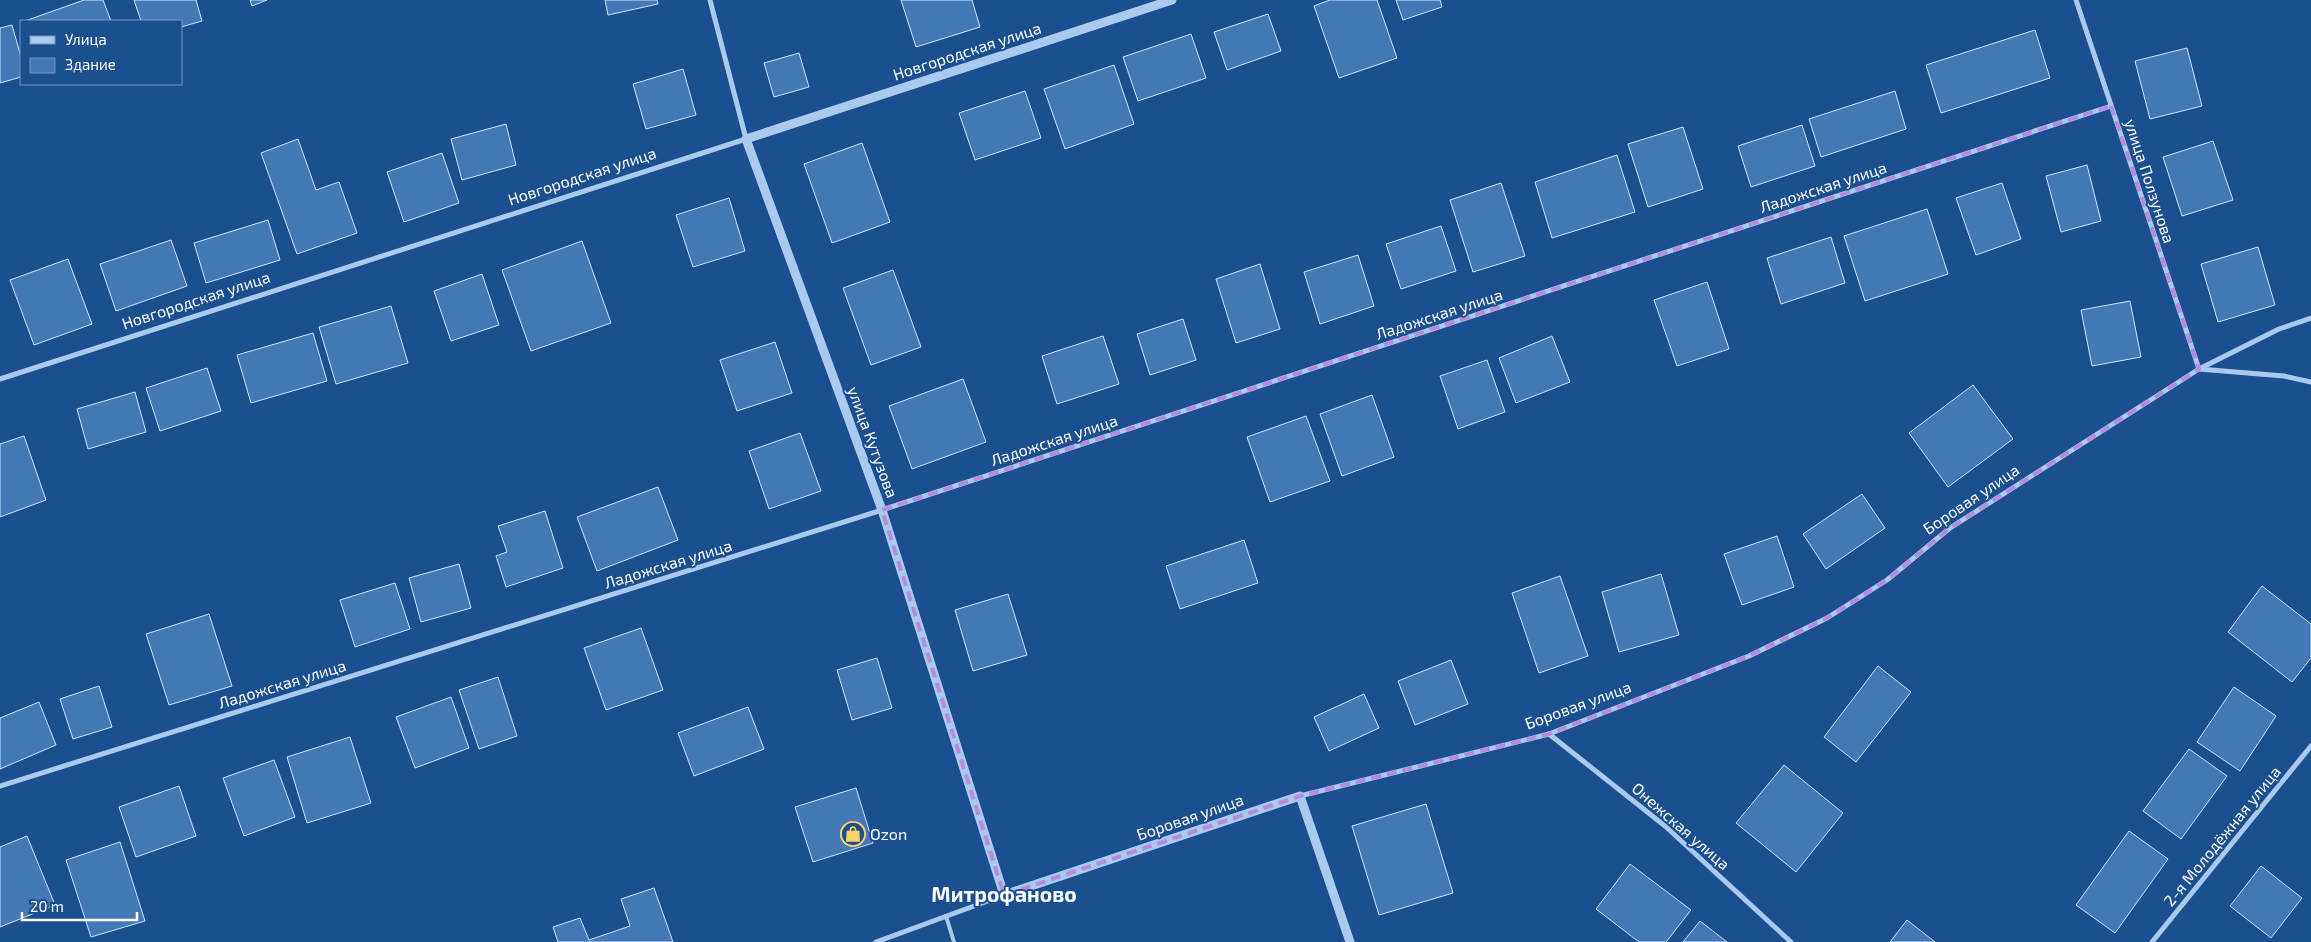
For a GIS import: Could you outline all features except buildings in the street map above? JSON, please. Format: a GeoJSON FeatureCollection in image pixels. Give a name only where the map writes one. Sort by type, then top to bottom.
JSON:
{"type":"FeatureCollection","features":[{"type":"Feature","properties":{"kind":"street","name":"улица Кутузова"},"geometry":{"type":"LineString","coordinates":[[710,0],[746,139],[882,510],[1004,896]]}},
{"type":"Feature","properties":{"kind":"street","name":"Новгородская улица"},"geometry":{"type":"LineString","coordinates":[[0,379],[1172,0]]}},
{"type":"Feature","properties":{"kind":"street","name":"улица Ползунова"},"geometry":{"type":"LineString","coordinates":[[2076,0],[2199,369]]}},
{"type":"Feature","properties":{"kind":"street","name":"Ладожская улица"},"geometry":{"type":"LineString","coordinates":[[0,786],[882,510],[2111,106]]}},
{"type":"Feature","properties":{"kind":"street","name":"Боровая улица"},"geometry":{"type":"LineString","coordinates":[[876,942],[1004,896],[1300,796],[1549,734],[1749,656],[1828,618],[1887,580],[1950,528],[2199,369],[2279,329],[2311,318]]}},
{"type":"Feature","properties":{"kind":"street"},"geometry":{"type":"LineString","coordinates":[[2199,369],[2284,376],[2311,382]]}},
{"type":"Feature","properties":{"kind":"street","name":"Онежская улица"},"geometry":{"type":"LineString","coordinates":[[1549,734],[1665,826],[1791,942]]}},
{"type":"Feature","properties":{"kind":"street","name":"2-я Молодёжная улица"},"geometry":{"type":"LineString","coordinates":[[2152,942],[2311,746]]}},
{"type":"Feature","properties":{"kind":"street"},"geometry":{"type":"LineString","coordinates":[[1300,796],[1350,942]]}},
{"type":"Feature","properties":{"kind":"lane"},"geometry":{"type":"LineString","coordinates":[[946,916],[954,942]]}},
{"type":"Feature","properties":{"kind":"highlighted area"},"geometry":{"type":"Polygon","coordinates":[[[2111,106],[2199,369],[1950,528],[1887,580],[1827,618],[1749,656],[1549,734],[1300,796],[1004,895],[882,510],[2111,106]]]}},
{"type":"Feature","properties":{"kind":"place","name":"Ozon"},"geometry":{"type":"Point","coordinates":[853,834]}},
{"type":"Feature","properties":{"kind":"district","name":"Митрофаново"},"geometry":{"type":"Point","coordinates":[1004,895]}}]}
